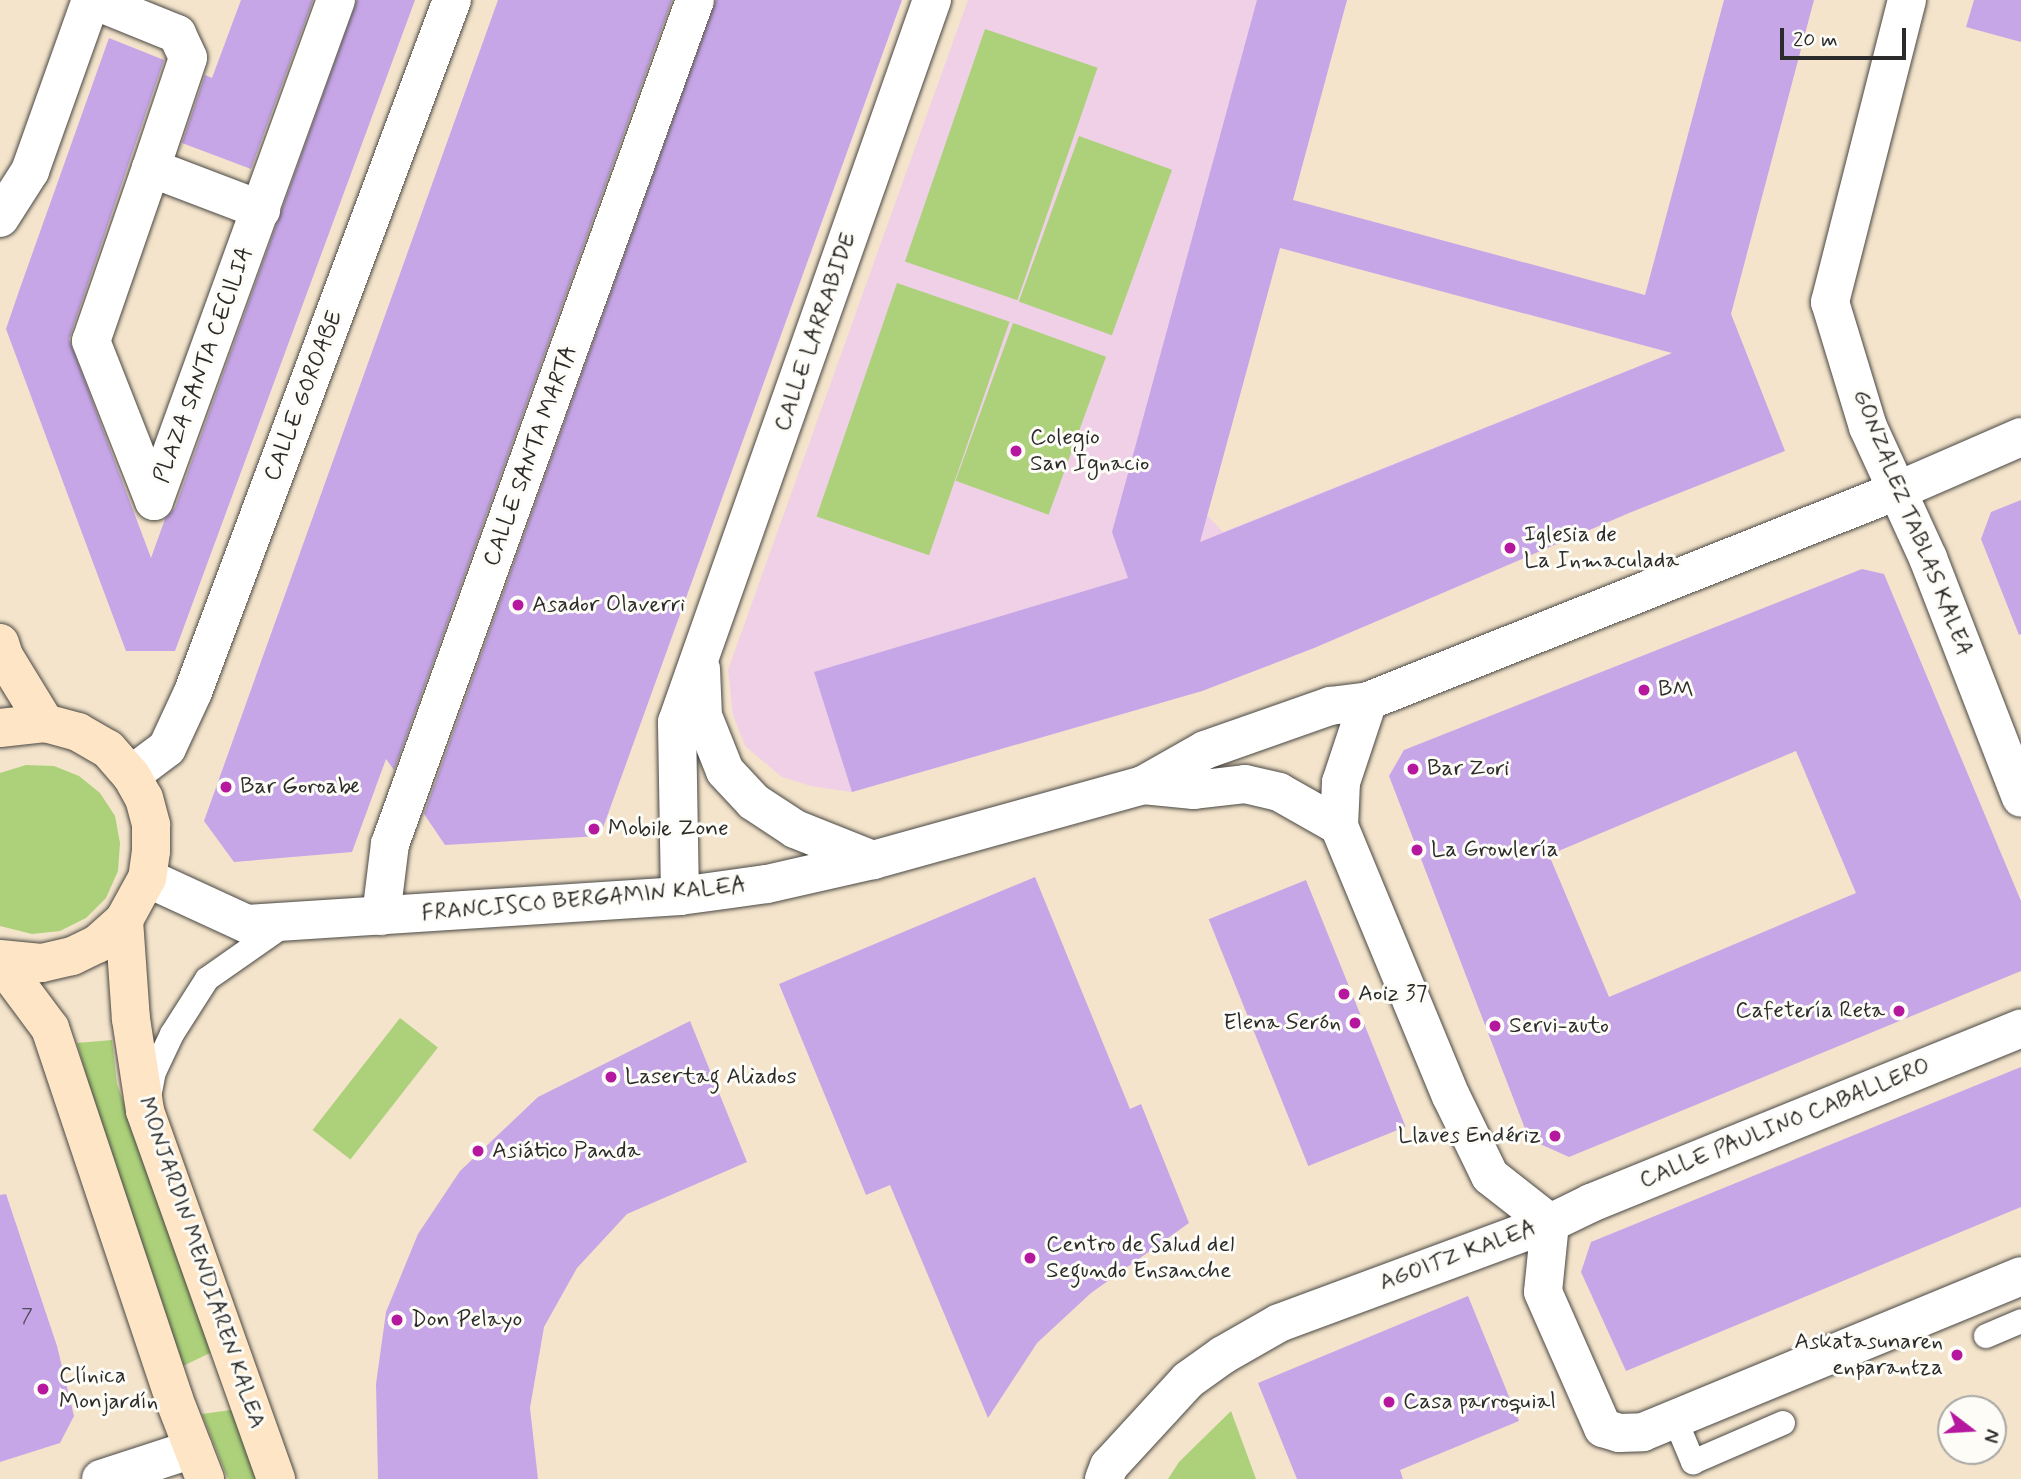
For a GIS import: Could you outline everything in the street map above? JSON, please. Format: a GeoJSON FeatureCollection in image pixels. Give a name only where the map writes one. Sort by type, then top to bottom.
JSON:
{"type":"FeatureCollection","features":[{"type":"Feature","properties":{"kind":"main road"},"geometry":{"type":"LineString","coordinates":[[0,643],[4,656],[45,723]]}},
{"type":"Feature","properties":{"kind":"main road"},"geometry":{"type":"LineString","coordinates":[[0,728],[45,723],[78,732],[98,743],[131,775],[144,798],[151,825],[147,878],[124,920],[97,944],[72,956],[41,963],[0,960]]}},
{"type":"Feature","properties":{"kind":"main road","name":"MONJARDIN MENDIAREN KALEA"},"geometry":{"type":"LineString","coordinates":[[124,920],[131,1019],[145,1111],[276,1479]]}},
{"type":"Feature","properties":{"kind":"main road"},"geometry":{"type":"LineString","coordinates":[[0,960],[50,1028],[199,1464]]}},
{"type":"Feature","properties":{"kind":"street","name":"PLAZA SANTA CECILIA"},"geometry":{"type":"LineString","coordinates":[[92,0],[177,34],[188,58],[91,341],[154,501],[337,0]]}},
{"type":"Feature","properties":{"kind":"street"},"geometry":{"type":"LineString","coordinates":[[0,218],[30,171],[92,0]]}},
{"type":"Feature","properties":{"kind":"street","name":"CALLE GOROABE"},"geometry":{"type":"LineString","coordinates":[[131,775],[167,748],[193,692],[452,0]]}},
{"type":"Feature","properties":{"kind":"street","name":"CALLE SANTA MARTA"},"geometry":{"type":"LineString","coordinates":[[382,916],[390,844],[695,0]]}},
{"type":"Feature","properties":{"kind":"street","name":"CALLE LARRABIDE"},"geometry":{"type":"LineString","coordinates":[[680,896],[677,722],[688,686],[701,663],[932,0]]}},
{"type":"Feature","properties":{"kind":"street","name":"GONZALEZ TABLAS KALEA"},"geometry":{"type":"LineString","coordinates":[[1907,0],[1830,302],[1868,426],[1899,490],[2021,798]]}},
{"type":"Feature","properties":{"kind":"street"},"geometry":{"type":"LineString","coordinates":[[151,168],[261,210]]}},
{"type":"Feature","properties":{"kind":"street","name":"FRANCISCO BERGAMIN KALEA"},"geometry":{"type":"LineString","coordinates":[[147,878],[247,924],[680,896],[767,884],[873,860],[1143,785],[1205,750],[1330,706],[1367,701],[1899,490],[2021,437]]}},
{"type":"Feature","properties":{"kind":"street","name":"CALLE LARRABIDE"},"geometry":{"type":"LineString","coordinates":[[701,663],[703,716],[725,771],[754,802],[795,829],[873,860]]}},
{"type":"Feature","properties":{"kind":"street"},"geometry":{"type":"LineString","coordinates":[[1339,826],[1341,782],[1367,701]]}},
{"type":"Feature","properties":{"kind":"street","name":"FRANCISCO BERGAMIN KALEA"},"geometry":{"type":"LineString","coordinates":[[1143,785],[1194,790],[1245,784],[1279,792],[1339,826]]}},
{"type":"Feature","properties":{"kind":"street","name":"AGOITZ KALEA"},"geometry":{"type":"LineString","coordinates":[[1339,826],[1451,1096],[1490,1176],[1550,1223]]}},
{"type":"Feature","properties":{"kind":"street","name":"CALLE PAULINO CABALLERO"},"geometry":{"type":"LineString","coordinates":[[1550,1223],[1591,1203],[2021,1028]]}},
{"type":"Feature","properties":{"kind":"street"},"geometry":{"type":"LineString","coordinates":[[1550,1223],[1543,1292],[1603,1428],[1619,1433],[1643,1432],[2021,1276]]}},
{"type":"Feature","properties":{"kind":"street","name":"AGOITZ KALEA"},"geometry":{"type":"LineString","coordinates":[[1104,1479],[1110,1466],[1188,1380],[1268,1329],[1392,1279],[1550,1223]]}},
{"type":"Feature","properties":{"kind":"street"},"geometry":{"type":"LineString","coordinates":[[100,1479],[199,1464]]}},
{"type":"Feature","properties":{"kind":"lane"},"geometry":{"type":"LineString","coordinates":[[145,1111],[154,1072],[173,1034],[208,979],[290,921]]}},
{"type":"Feature","properties":{"kind":"lane"},"geometry":{"type":"LineString","coordinates":[[1986,1336],[2021,1321]]}},
{"type":"Feature","properties":{"kind":"lane"},"geometry":{"type":"LineString","coordinates":[[1675,1419],[1693,1462],[1783,1423]]}},
{"type":"Feature","properties":{"kind":"shaded area","name":"Colegio San Ignacio"},"geometry":{"type":"Polygon","coordinates":[[[968,0],[1347,0],[1207,515],[1223,532],[1581,389],[1629,513],[1314,648],[1202,691],[852,792],[811,786],[782,777],[745,746],[733,715],[728,670],[968,0]]]}},
{"type":"Feature","properties":{"kind":"green space"},"geometry":{"type":"Polygon","coordinates":[[[985,29],[1098,68],[1017,300],[905,262],[985,29]]]}},
{"type":"Feature","properties":{"kind":"green space"},"geometry":{"type":"Polygon","coordinates":[[[1079,136],[1172,170],[1112,335],[1019,301],[1079,136]]]}},
{"type":"Feature","properties":{"kind":"green space"},"geometry":{"type":"Polygon","coordinates":[[[897,283],[1010,322],[929,555],[817,517],[897,283]]]}},
{"type":"Feature","properties":{"kind":"green space"},"geometry":{"type":"Polygon","coordinates":[[[1013,323],[1106,357],[1049,515],[956,481],[1013,323]]]}},
{"type":"Feature","properties":{"kind":"green space"},"geometry":{"type":"Polygon","coordinates":[[[26,765],[54,766],[79,776],[100,793],[115,816],[120,843],[118,871],[106,898],[86,918],[60,931],[32,934],[0,926],[0,773],[26,765]]]}},
{"type":"Feature","properties":{"kind":"green space"},"geometry":{"type":"Polygon","coordinates":[[[400,1018],[438,1048],[350,1159],[313,1130],[400,1018]]]}},
{"type":"Feature","properties":{"kind":"green space"},"geometry":{"type":"Polygon","coordinates":[[[112,1040],[117,1084],[212,1352],[183,1366],[103,1134],[77,1043],[112,1040]]]}},
{"type":"Feature","properties":{"kind":"green space"},"geometry":{"type":"Polygon","coordinates":[[[231,1410],[259,1479],[228,1479],[202,1414],[231,1410]]]}},
{"type":"Feature","properties":{"kind":"green space"},"geometry":{"type":"Polygon","coordinates":[[[1231,1411],[1256,1479],[1168,1479],[1179,1462],[1231,1411]]]}},
{"type":"Feature","properties":{"kind":"building"},"geometry":{"type":"Polygon","coordinates":[[[241,0],[313,0],[251,169],[182,143],[205,75],[212,78],[241,0]]]}},
{"type":"Feature","properties":{"kind":"building"},"geometry":{"type":"Polygon","coordinates":[[[357,0],[415,0],[175,651],[126,651],[6,329],[19,291],[109,38],[164,60],[69,339],[151,558],[165,519],[175,508],[357,0]]]}},
{"type":"Feature","properties":{"kind":"building"},"geometry":{"type":"Polygon","coordinates":[[[498,0],[672,0],[394,770],[386,759],[352,852],[234,862],[204,821],[498,0]]]}},
{"type":"Feature","properties":{"kind":"building"},"geometry":{"type":"Polygon","coordinates":[[[716,0],[902,0],[600,836],[445,845],[424,814],[716,0]]]}},
{"type":"Feature","properties":{"kind":"building"},"geometry":{"type":"Polygon","coordinates":[[[1257,0],[1347,0],[1293,200],[1645,295],[1724,0],[1814,0],[1731,314],[1785,451],[1629,513],[1314,648],[1202,691],[852,792],[814,672],[1128,578],[1112,532],[1257,0]],[[1280,248],[1200,542],[1672,353],[1280,248]]]}},
{"type":"Feature","properties":{"kind":"building"},"geometry":{"type":"Polygon","coordinates":[[[1974,0],[2021,0],[2021,42],[1966,27],[1974,0]]]}},
{"type":"Feature","properties":{"kind":"building"},"geometry":{"type":"Polygon","coordinates":[[[2021,500],[2019,635],[1981,539],[1991,512],[2021,500]]]}},
{"type":"Feature","properties":{"kind":"building"},"geometry":{"type":"Polygon","coordinates":[[[1862,569],[1884,574],[2021,901],[2021,971],[1569,1157],[1529,1139],[1389,776],[1404,750],[1862,569]],[[1796,751],[1549,855],[1609,997],[1856,893],[1796,751]]]}},
{"type":"Feature","properties":{"kind":"building"},"geometry":{"type":"Polygon","coordinates":[[[1035,877],[1130,1109],[1141,1104],[1189,1223],[1091,1293],[1037,1343],[988,1418],[890,1185],[866,1195],[779,984],[1035,877]]]}},
{"type":"Feature","properties":{"kind":"building"},"geometry":{"type":"Polygon","coordinates":[[[1306,880],[1406,1127],[1308,1166],[1209,919],[1306,880]]]}},
{"type":"Feature","properties":{"kind":"building"},"geometry":{"type":"Polygon","coordinates":[[[690,1021],[747,1162],[627,1214],[577,1268],[544,1327],[530,1408],[538,1479],[378,1479],[376,1384],[386,1312],[418,1234],[460,1171],[538,1097],[690,1021]]]}},
{"type":"Feature","properties":{"kind":"building"},"geometry":{"type":"Polygon","coordinates":[[[2021,1067],[2021,1207],[1626,1371],[1581,1272],[1591,1242],[2021,1067]]]}},
{"type":"Feature","properties":{"kind":"building"},"geometry":{"type":"Polygon","coordinates":[[[6,1194],[57,1346],[74,1416],[60,1443],[0,1462],[0,1195],[6,1194]]]}},
{"type":"Feature","properties":{"kind":"building","name":"Casa parroquial"},"geometry":{"type":"Polygon","coordinates":[[[1468,1296],[1519,1421],[1400,1470],[1403,1479],[1297,1479],[1258,1383],[1468,1296]]]}},
{"type":"Feature","properties":{"kind":"place","name":"Colegio San Ignacio"},"geometry":{"type":"Point","coordinates":[1016,451]}},
{"type":"Feature","properties":{"kind":"place","name":"Iglesia de La Inmaculada"},"geometry":{"type":"Point","coordinates":[1510,548]}},
{"type":"Feature","properties":{"kind":"place","name":"Asador Olaverri"},"geometry":{"type":"Point","coordinates":[518,605]}},
{"type":"Feature","properties":{"kind":"place","name":"BM"},"geometry":{"type":"Point","coordinates":[1644,690]}},
{"type":"Feature","properties":{"kind":"place","name":"Bar Zori"},"geometry":{"type":"Point","coordinates":[1413,769]}},
{"type":"Feature","properties":{"kind":"place","name":"Bar Goroabe"},"geometry":{"type":"Point","coordinates":[226,787]}},
{"type":"Feature","properties":{"kind":"place","name":"Mobile Zone"},"geometry":{"type":"Point","coordinates":[594,829]}},
{"type":"Feature","properties":{"kind":"place","name":"La Growlería"},"geometry":{"type":"Point","coordinates":[1417,850]}},
{"type":"Feature","properties":{"kind":"place","name":"Aoiz 37"},"geometry":{"type":"Point","coordinates":[1344,994]}},
{"type":"Feature","properties":{"kind":"place","name":"Cafetería Reta"},"geometry":{"type":"Point","coordinates":[1899,1011]}},
{"type":"Feature","properties":{"kind":"place","name":"Elena Serón"},"geometry":{"type":"Point","coordinates":[1355,1023]}},
{"type":"Feature","properties":{"kind":"place","name":"Servi-auto"},"geometry":{"type":"Point","coordinates":[1495,1026]}},
{"type":"Feature","properties":{"kind":"place","name":"Lasertag Aliados"},"geometry":{"type":"Point","coordinates":[611,1077]}},
{"type":"Feature","properties":{"kind":"place","name":"Llaves Endériz"},"geometry":{"type":"Point","coordinates":[1555,1136]}},
{"type":"Feature","properties":{"kind":"place","name":"Asiático Panda"},"geometry":{"type":"Point","coordinates":[478,1151]}},
{"type":"Feature","properties":{"kind":"place","name":"Centro de Salud del Segundo Ensanche"},"geometry":{"type":"Point","coordinates":[1030,1258]}},
{"type":"Feature","properties":{"kind":"place","name":"Don Pelayo"},"geometry":{"type":"Point","coordinates":[397,1320]}},
{"type":"Feature","properties":{"kind":"place","name":"Askatasunaren enparantza"},"geometry":{"type":"Point","coordinates":[1957,1355]}},
{"type":"Feature","properties":{"kind":"place","name":"Clínica Monjardín"},"geometry":{"type":"Point","coordinates":[43,1389]}},
{"type":"Feature","properties":{"kind":"place","name":"Casa parroquial"},"geometry":{"type":"Point","coordinates":[1389,1402]}}]}
